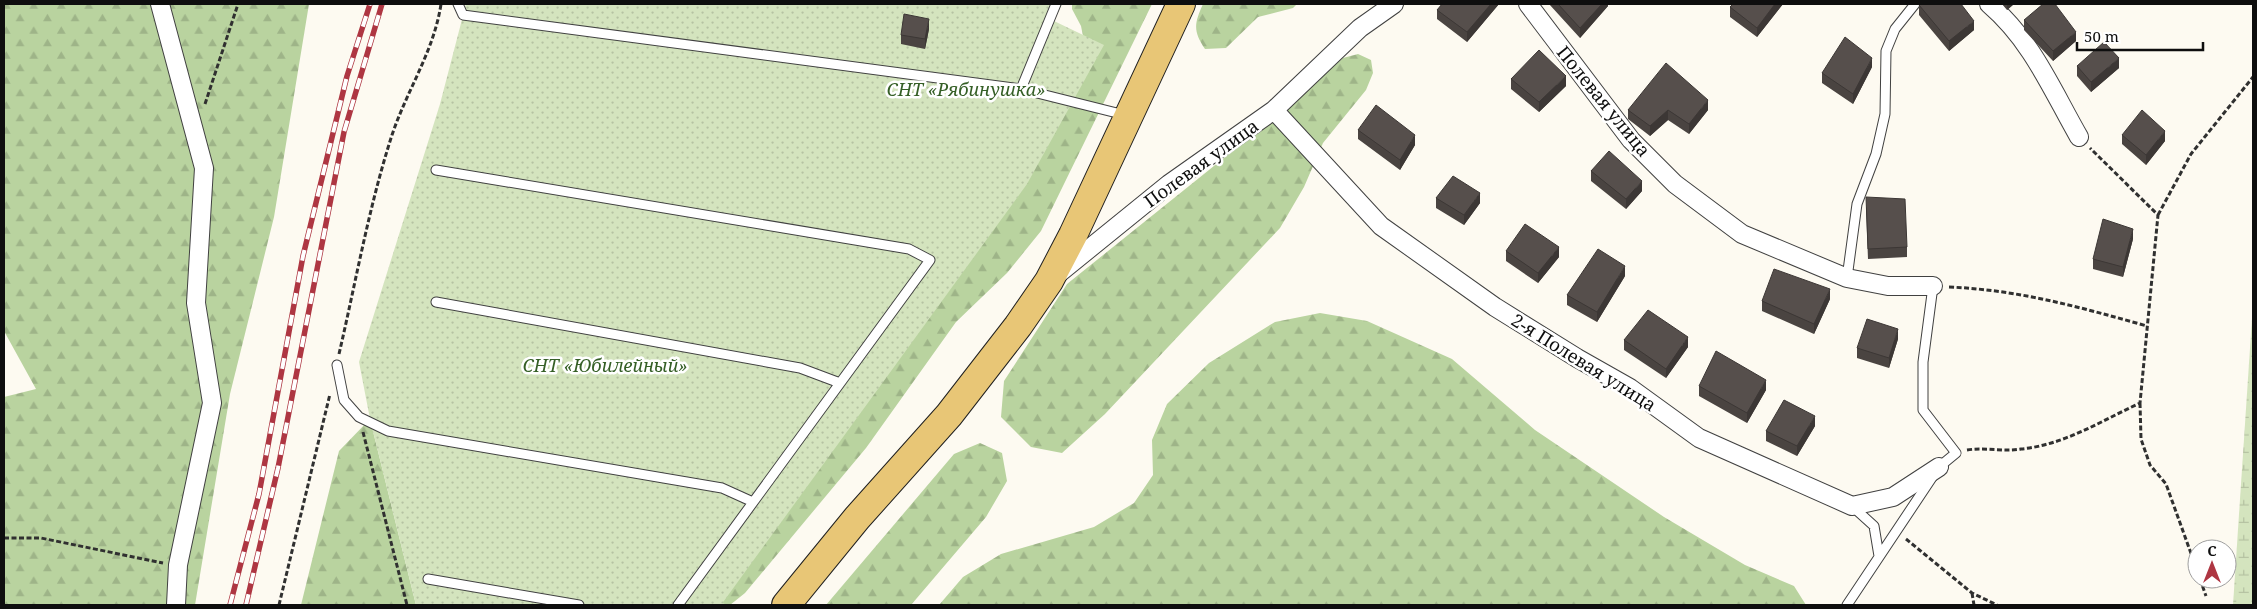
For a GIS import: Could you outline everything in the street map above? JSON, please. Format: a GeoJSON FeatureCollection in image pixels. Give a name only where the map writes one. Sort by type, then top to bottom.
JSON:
{"type":"FeatureCollection","features":[{"type":"Feature","properties":{"kind":"main road"},"geometry":{"type":"LineString","coordinates":[[786,605],[857,518],[949,415],[1018,326],[1049,281],[1130,116],[1182,4]]}},
{"type":"Feature","properties":{"kind":"street"},"geometry":{"type":"LineString","coordinates":[[160,4],[204,168],[196,302],[212,402],[178,565],[176,605]]}},
{"type":"Feature","properties":{"kind":"street","name":"Полевая улица"},"geometry":{"type":"LineString","coordinates":[[1049,281],[1168,184],[1274,110],[1360,28],[1394,4]]}},
{"type":"Feature","properties":{"kind":"street","name":"Полевая улица"},"geometry":{"type":"LineString","coordinates":[[1528,4],[1631,140],[1675,184],[1742,234],[1847,278],[1888,286],[1933,286]]}},
{"type":"Feature","properties":{"kind":"street"},"geometry":{"type":"LineString","coordinates":[[1989,4],[2008,20],[2030,47],[2079,137]]}},
{"type":"Feature","properties":{"kind":"street","name":"2-я Полевая улица"},"geometry":{"type":"LineString","coordinates":[[1274,110],[1380,226],[1495,307],[1577,358],[1630,388],[1699,438],[1852,506]]}},
{"type":"Feature","properties":{"kind":"street"},"geometry":{"type":"LineString","coordinates":[[1852,506],[1893,497],[1938,467]]}},
{"type":"Feature","properties":{"kind":"lane"},"geometry":{"type":"LineString","coordinates":[[458,4],[463,15],[1021,89],[1130,116]]}},
{"type":"Feature","properties":{"kind":"lane"},"geometry":{"type":"LineString","coordinates":[[1021,89],[1056,4]]}},
{"type":"Feature","properties":{"kind":"lane"},"geometry":{"type":"LineString","coordinates":[[1847,278],[1857,204],[1876,154],[1885,114],[1886,51],[1896,29],[1915,4]]}},
{"type":"Feature","properties":{"kind":"lane"},"geometry":{"type":"LineString","coordinates":[[436,170],[909,249],[930,260],[678,605]]}},
{"type":"Feature","properties":{"kind":"lane"},"geometry":{"type":"LineString","coordinates":[[1847,605],[1938,467],[1956,452],[1923,410],[1923,362],[1933,286]]}},
{"type":"Feature","properties":{"kind":"lane"},"geometry":{"type":"LineString","coordinates":[[436,302],[800,368],[840,383]]}},
{"type":"Feature","properties":{"kind":"lane"},"geometry":{"type":"LineString","coordinates":[[337,366],[344,400],[359,417],[388,432],[722,488],[753,502]]}},
{"type":"Feature","properties":{"kind":"lane"},"geometry":{"type":"LineString","coordinates":[[1852,506],[1874,526],[1879,556]]}},
{"type":"Feature","properties":{"kind":"lane"},"geometry":{"type":"LineString","coordinates":[[428,579],[579,605]]}},
{"type":"Feature","properties":{"kind":"path"},"geometry":{"type":"LineString","coordinates":[[195,133],[238,4]]}},
{"type":"Feature","properties":{"kind":"path"},"geometry":{"type":"LineString","coordinates":[[279,605],[337,366],[381,168],[393,132],[429,50],[438,24],[441,4]]}},
{"type":"Feature","properties":{"kind":"path"},"geometry":{"type":"LineString","coordinates":[[2187,542],[2166,484],[2150,465],[2141,439],[2140,403],[2158,215],[2191,154],[2253,76]]}},
{"type":"Feature","properties":{"kind":"path"},"geometry":{"type":"LineString","coordinates":[[2079,137],[2158,215]]}},
{"type":"Feature","properties":{"kind":"path"},"geometry":{"type":"LineString","coordinates":[[1933,286],[1985,288],[2052,299],[2147,326]]}},
{"type":"Feature","properties":{"kind":"path"},"geometry":{"type":"LineString","coordinates":[[1956,452],[1981,448],[2020,450],[2060,442],[2140,403]]}},
{"type":"Feature","properties":{"kind":"path"},"geometry":{"type":"LineString","coordinates":[[359,417],[407,605]]}},
{"type":"Feature","properties":{"kind":"path"},"geometry":{"type":"LineString","coordinates":[[1896,531],[1972,593],[1997,605]]}},
{"type":"Feature","properties":{"kind":"path"},"geometry":{"type":"LineString","coordinates":[[4,538],[41,538],[178,565]]}},
{"type":"Feature","properties":{"kind":"path"},"geometry":{"type":"LineString","coordinates":[[2204,589],[2206,596]]}},
{"type":"Feature","properties":{"kind":"path"},"geometry":{"type":"LineString","coordinates":[[1972,593],[1974,605]]}},
{"type":"Feature","properties":{"kind":"green space"},"geometry":{"type":"Polygon","coordinates":[[[4,4],[309,4],[274,217],[230,394],[195,605],[4,605],[4,397],[36,389],[4,331],[4,4]]]}},
{"type":"Feature","properties":{"kind":"green space","name":"СНТ «Юбилейный»"},"geometry":{"type":"Polygon","coordinates":[[[466,4],[1062,4],[1054,21],[1104,45],[1027,184],[721,605],[416,605],[370,419],[359,362],[440,104],[466,4]]]}},
{"type":"Feature","properties":{"kind":"green space"},"geometry":{"type":"Polygon","coordinates":[[[1072,4],[1152,4],[1041,231],[1007,273],[956,322],[866,448],[745,593],[730,605],[714,602],[1085,46],[1081,26],[1072,9],[1072,4]]]}},
{"type":"Feature","properties":{"kind":"green space"},"geometry":{"type":"Polygon","coordinates":[[[1203,4],[1297,4],[1293,8],[1258,17],[1226,48],[1205,49],[1198,37],[1196,27],[1203,4]]]}},
{"type":"Feature","properties":{"kind":"green space"},"geometry":{"type":"Polygon","coordinates":[[[1358,54],[1371,60],[1373,73],[1366,90],[1323,143],[1304,187],[1280,228],[1105,414],[1062,453],[1031,447],[1001,417],[1004,381],[1067,284],[1270,121],[1343,58],[1358,54]]]}},
{"type":"Feature","properties":{"kind":"green space"},"geometry":{"type":"Polygon","coordinates":[[[1320,313],[1367,321],[1452,359],[1535,430],[1664,517],[1745,565],[1794,586],[1806,605],[939,605],[963,577],[1001,554],[1094,527],[1134,503],[1153,475],[1152,440],[1167,404],[1209,363],[1275,322],[1320,313]]]}},
{"type":"Feature","properties":{"kind":"green space"},"geometry":{"type":"Polygon","coordinates":[[[2253,314],[2253,605],[2233,605],[2234,589],[2237,589],[2237,545],[2253,314]]]}},
{"type":"Feature","properties":{"kind":"green space"},"geometry":{"type":"Polygon","coordinates":[[[370,419],[416,605],[301,605],[339,451],[370,419]]]}},
{"type":"Feature","properties":{"kind":"green space"},"geometry":{"type":"Polygon","coordinates":[[[980,443],[1002,453],[1007,481],[986,517],[911,605],[826,605],[954,454],[980,443]]]}},
{"type":"Feature","properties":{"kind":"building"},"geometry":{"type":"Polygon","coordinates":[[[1442,4],[1491,4],[1467,32],[1437,10],[1442,4]]]}},
{"type":"Feature","properties":{"kind":"building"},"geometry":{"type":"Polygon","coordinates":[[[1558,4],[1602,4],[1580,28],[1558,4]]]}},
{"type":"Feature","properties":{"kind":"building"},"geometry":{"type":"Polygon","coordinates":[[[1733,4],[1775,4],[1757,28],[1730,7],[1733,4]]]}},
{"type":"Feature","properties":{"kind":"building"},"geometry":{"type":"Polygon","coordinates":[[[1961,4],[1974,21],[1949,41],[1919,5],[1961,4]]]}},
{"type":"Feature","properties":{"kind":"building"},"geometry":{"type":"Polygon","coordinates":[[[2043,4],[2055,4],[2076,32],[2053,51],[2024,20],[2043,4]]]}},
{"type":"Feature","properties":{"kind":"building"},"geometry":{"type":"Polygon","coordinates":[[[904,14],[929,19],[925,39],[901,35],[904,14]]]}},
{"type":"Feature","properties":{"kind":"building"},"geometry":{"type":"Polygon","coordinates":[[[1845,37],[1872,58],[1853,94],[1822,73],[1845,37]]]}},
{"type":"Feature","properties":{"kind":"building"},"geometry":{"type":"Polygon","coordinates":[[[2104,42],[2119,58],[2091,82],[2077,66],[2104,42]]]}},
{"type":"Feature","properties":{"kind":"building"},"geometry":{"type":"Polygon","coordinates":[[[1539,50],[1566,76],[1539,102],[1511,79],[1539,50]]]}},
{"type":"Feature","properties":{"kind":"building"},"geometry":{"type":"Polygon","coordinates":[[[1666,63],[1708,100],[1689,124],[1668,110],[1650,126],[1628,110],[1666,63]]]}},
{"type":"Feature","properties":{"kind":"building"},"geometry":{"type":"Polygon","coordinates":[[[1376,105],[1415,135],[1400,160],[1358,130],[1376,105]]]}},
{"type":"Feature","properties":{"kind":"building"},"geometry":{"type":"Polygon","coordinates":[[[2142,110],[2165,131],[2146,155],[2122,135],[2142,110]]]}},
{"type":"Feature","properties":{"kind":"building"},"geometry":{"type":"Polygon","coordinates":[[[1609,151],[1642,181],[1626,199],[1591,171],[1609,151]]]}},
{"type":"Feature","properties":{"kind":"building"},"geometry":{"type":"Polygon","coordinates":[[[1453,176],[1480,193],[1464,215],[1436,198],[1453,176]]]}},
{"type":"Feature","properties":{"kind":"building"},"geometry":{"type":"Polygon","coordinates":[[[1866,197],[1905,199],[1907,247],[1868,249],[1866,197]]]}},
{"type":"Feature","properties":{"kind":"building"},"geometry":{"type":"Polygon","coordinates":[[[2103,219],[2133,229],[2123,267],[2093,259],[2103,219]]]}},
{"type":"Feature","properties":{"kind":"building"},"geometry":{"type":"Polygon","coordinates":[[[1525,224],[1559,247],[1538,273],[1506,251],[1525,224]]]}},
{"type":"Feature","properties":{"kind":"building"},"geometry":{"type":"Polygon","coordinates":[[[1598,249],[1625,266],[1597,312],[1567,295],[1598,249]]]}},
{"type":"Feature","properties":{"kind":"building"},"geometry":{"type":"Polygon","coordinates":[[[1774,269],[1830,289],[1814,324],[1762,301],[1774,269]]]}},
{"type":"Feature","properties":{"kind":"building"},"geometry":{"type":"Polygon","coordinates":[[[1648,310],[1688,337],[1666,369],[1624,340],[1648,310]]]}},
{"type":"Feature","properties":{"kind":"building"},"geometry":{"type":"Polygon","coordinates":[[[1867,319],[1898,329],[1889,358],[1857,348],[1867,319]]]}},
{"type":"Feature","properties":{"kind":"building"},"geometry":{"type":"Polygon","coordinates":[[[1716,351],[1766,380],[1747,413],[1699,386],[1716,351]]]}},
{"type":"Feature","properties":{"kind":"building"},"geometry":{"type":"Polygon","coordinates":[[[1784,400],[1815,416],[1797,446],[1766,431],[1784,400]]]}},
{"type":"Feature","properties":{"kind":"railway"},"geometry":{"type":"LineString","coordinates":[[230,605],[259,494],[303,256],[347,76],[370,4]]}},
{"type":"Feature","properties":{"kind":"railway"},"geometry":{"type":"LineString","coordinates":[[246,605],[278,468],[344,132],[382,4]]}},
{"type":"Feature","properties":{"kind":"park label","name":"СНТ «Рябинушка»"},"geometry":{"type":"Point","coordinates":[966,89]}}]}
